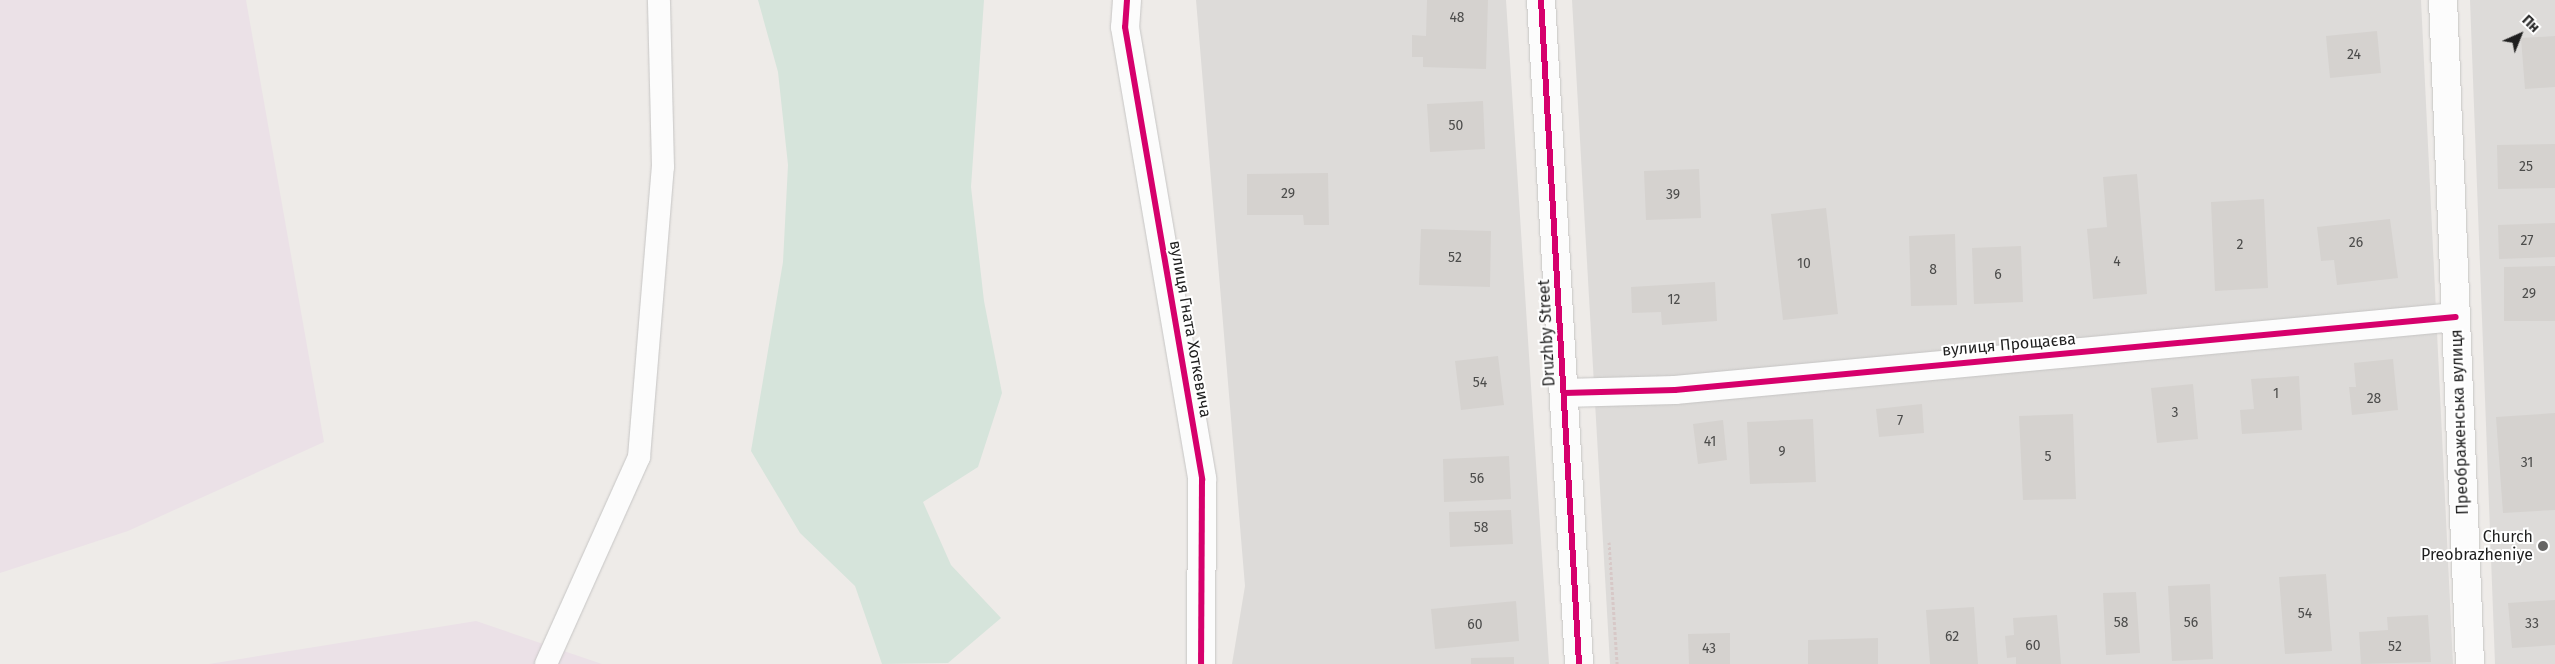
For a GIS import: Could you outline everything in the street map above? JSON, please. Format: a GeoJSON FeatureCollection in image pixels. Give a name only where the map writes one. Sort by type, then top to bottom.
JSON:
{"type":"FeatureCollection","features":[{"type":"Feature","properties":{"kind":"street","name":"вулиця Гната Хоткевича"},"geometry":{"type":"LineString","coordinates":[[1127,0],[1125,27],[1202,479],[1201,664]]}},
{"type":"Feature","properties":{"kind":"street","name":"Druzhby Street"},"geometry":{"type":"LineString","coordinates":[[1542,0],[1579,664]]}},
{"type":"Feature","properties":{"kind":"street","name":"Преображенська вулиця"},"geometry":{"type":"LineString","coordinates":[[2443,0],[2470,664]]}},
{"type":"Feature","properties":{"kind":"street","name":"вулиця Прощаєва"},"geometry":{"type":"LineString","coordinates":[[1564,393],[1675,390],[2456,317]]}},
{"type":"Feature","properties":{"kind":"lane"},"geometry":{"type":"LineString","coordinates":[[546,664],[639,457],[664,167],[658,0]]}},
{"type":"Feature","properties":{"kind":"shaded area"},"geometry":{"type":"Polygon","coordinates":[[[0,0],[246,0],[324,442],[128,531],[0,573],[0,0]]]}},
{"type":"Feature","properties":{"kind":"shaded area"},"geometry":{"type":"Polygon","coordinates":[[[758,0],[984,0],[971,187],[984,301],[1002,393],[978,467],[923,502],[951,565],[1001,618],[948,663],[882,664],[855,586],[800,533],[751,451],[783,262],[788,165],[778,72],[758,0]]]}},
{"type":"Feature","properties":{"kind":"shaded area"},"geometry":{"type":"Polygon","coordinates":[[[1196,0],[1506,0],[1549,664],[1232,664],[1245,586],[1196,0]]]}},
{"type":"Feature","properties":{"kind":"shaded area"},"geometry":{"type":"Polygon","coordinates":[[[1572,0],[2421,0],[2453,664],[1610,664],[1572,0]]]}},
{"type":"Feature","properties":{"kind":"shaded area"},"geometry":{"type":"Polygon","coordinates":[[[2470,0],[2555,0],[2555,664],[2495,664],[2470,0]]]}},
{"type":"Feature","properties":{"kind":"shaded area"},"geometry":{"type":"Polygon","coordinates":[[[476,621],[602,664],[209,664],[476,621]]]}},
{"type":"Feature","properties":{"kind":"building"},"geometry":{"type":"Polygon","coordinates":[[[1427,0],[1488,0],[1486,69],[1423,67],[1423,57],[1412,57],[1412,35],[1426,36],[1427,0]]]}},
{"type":"Feature","properties":{"kind":"building"},"geometry":{"type":"Polygon","coordinates":[[[2377,31],[2381,73],[2330,78],[2326,36],[2377,31]]]}},
{"type":"Feature","properties":{"kind":"building"},"geometry":{"type":"Polygon","coordinates":[[[2555,36],[2555,87],[2525,89],[2521,38],[2555,36]]]}},
{"type":"Feature","properties":{"kind":"building"},"geometry":{"type":"Polygon","coordinates":[[[1483,101],[1485,149],[1430,152],[1427,104],[1483,101]]]}},
{"type":"Feature","properties":{"kind":"building"},"geometry":{"type":"Polygon","coordinates":[[[2555,144],[2555,188],[2498,189],[2497,145],[2555,144]]]}},
{"type":"Feature","properties":{"kind":"building"},"geometry":{"type":"Polygon","coordinates":[[[1699,169],[1701,218],[1646,220],[1644,171],[1699,169]]]}},
{"type":"Feature","properties":{"kind":"building"},"geometry":{"type":"Polygon","coordinates":[[[1328,173],[1329,225],[1304,225],[1303,215],[1247,215],[1247,174],[1328,173]]]}},
{"type":"Feature","properties":{"kind":"building"},"geometry":{"type":"Polygon","coordinates":[[[2137,174],[2147,294],[2093,299],[2087,229],[2107,227],[2103,177],[2137,174]]]}},
{"type":"Feature","properties":{"kind":"building"},"geometry":{"type":"Polygon","coordinates":[[[2264,199],[2268,288],[2215,291],[2211,202],[2264,199]]]}},
{"type":"Feature","properties":{"kind":"building"},"geometry":{"type":"Polygon","coordinates":[[[1826,208],[1838,314],[1783,320],[1771,214],[1826,208]]]}},
{"type":"Feature","properties":{"kind":"building"},"geometry":{"type":"Polygon","coordinates":[[[2390,219],[2398,278],[2337,285],[2334,260],[2321,261],[2317,227],[2390,219]]]}},
{"type":"Feature","properties":{"kind":"building"},"geometry":{"type":"Polygon","coordinates":[[[2555,223],[2555,257],[2499,259],[2498,225],[2555,223]]]}},
{"type":"Feature","properties":{"kind":"building"},"geometry":{"type":"Polygon","coordinates":[[[1421,229],[1491,231],[1490,287],[1419,285],[1421,229]]]}},
{"type":"Feature","properties":{"kind":"building"},"geometry":{"type":"Polygon","coordinates":[[[1955,234],[1957,305],[1911,306],[1909,236],[1955,234]]]}},
{"type":"Feature","properties":{"kind":"building"},"geometry":{"type":"Polygon","coordinates":[[[2021,246],[2023,302],[1974,304],[1972,248],[2021,246]]]}},
{"type":"Feature","properties":{"kind":"building"},"geometry":{"type":"Polygon","coordinates":[[[2555,266],[2555,321],[2504,321],[2504,267],[2555,266]]]}},
{"type":"Feature","properties":{"kind":"building"},"geometry":{"type":"Polygon","coordinates":[[[1715,282],[1717,321],[1662,325],[1661,312],[1632,313],[1631,287],[1715,282]]]}},
{"type":"Feature","properties":{"kind":"building"},"geometry":{"type":"Polygon","coordinates":[[[1498,356],[1504,405],[1461,410],[1455,361],[1498,356]]]}},
{"type":"Feature","properties":{"kind":"building"},"geometry":{"type":"Polygon","coordinates":[[[2393,359],[2398,410],[2352,415],[2349,387],[2356,387],[2354,363],[2393,359]]]}},
{"type":"Feature","properties":{"kind":"building"},"geometry":{"type":"Polygon","coordinates":[[[2299,376],[2302,430],[2242,434],[2240,410],[2254,409],[2251,379],[2299,376]]]}},
{"type":"Feature","properties":{"kind":"building"},"geometry":{"type":"Polygon","coordinates":[[[2193,384],[2198,439],[2157,443],[2151,388],[2193,384]]]}},
{"type":"Feature","properties":{"kind":"building"},"geometry":{"type":"Polygon","coordinates":[[[1922,404],[1924,433],[1879,437],[1876,409],[1922,404]]]}},
{"type":"Feature","properties":{"kind":"building"},"geometry":{"type":"Polygon","coordinates":[[[2555,413],[2555,510],[2503,513],[2496,417],[2555,413]]]}},
{"type":"Feature","properties":{"kind":"building"},"geometry":{"type":"Polygon","coordinates":[[[2073,414],[2076,499],[2023,500],[2019,416],[2073,414]]]}},
{"type":"Feature","properties":{"kind":"building"},"geometry":{"type":"Polygon","coordinates":[[[1813,419],[1816,482],[1750,484],[1747,422],[1813,419]]]}},
{"type":"Feature","properties":{"kind":"building"},"geometry":{"type":"Polygon","coordinates":[[[1723,420],[1727,460],[1698,464],[1693,424],[1723,420]]]}},
{"type":"Feature","properties":{"kind":"building"},"geometry":{"type":"Polygon","coordinates":[[[1509,456],[1511,499],[1444,502],[1443,459],[1509,456]]]}},
{"type":"Feature","properties":{"kind":"building"},"geometry":{"type":"Polygon","coordinates":[[[1511,510],[1513,544],[1450,547],[1449,512],[1511,510]]]}},
{"type":"Feature","properties":{"kind":"building"},"geometry":{"type":"Polygon","coordinates":[[[2326,574],[2332,651],[2285,654],[2279,577],[2326,574]]]}},
{"type":"Feature","properties":{"kind":"building"},"geometry":{"type":"Polygon","coordinates":[[[2210,584],[2213,659],[2172,661],[2168,586],[2210,584]]]}},
{"type":"Feature","properties":{"kind":"building"},"geometry":{"type":"Polygon","coordinates":[[[2136,592],[2140,653],[2106,655],[2103,593],[2136,592]]]}},
{"type":"Feature","properties":{"kind":"building"},"geometry":{"type":"Polygon","coordinates":[[[2555,600],[2555,645],[2512,648],[2508,603],[2555,600]]]}},
{"type":"Feature","properties":{"kind":"building"},"geometry":{"type":"Polygon","coordinates":[[[1516,601],[1519,641],[1435,649],[1431,609],[1516,601]]]}},
{"type":"Feature","properties":{"kind":"building"},"geometry":{"type":"Polygon","coordinates":[[[1974,607],[1978,664],[1930,664],[1926,610],[1974,607]]]}},
{"type":"Feature","properties":{"kind":"building"},"geometry":{"type":"Polygon","coordinates":[[[2057,615],[2061,664],[2016,664],[2016,657],[2007,658],[2005,636],[2014,635],[2013,618],[2057,615]]]}},
{"type":"Feature","properties":{"kind":"building"},"geometry":{"type":"Polygon","coordinates":[[[2428,615],[2431,662],[2361,664],[2359,632],[2388,630],[2387,617],[2428,615]]]}},
{"type":"Feature","properties":{"kind":"building"},"geometry":{"type":"Polygon","coordinates":[[[1730,633],[1730,664],[1689,664],[1688,634],[1730,633]]]}},
{"type":"Feature","properties":{"kind":"building"},"geometry":{"type":"Polygon","coordinates":[[[1878,638],[1878,664],[1808,664],[1808,640],[1878,638]]]}},
{"type":"Feature","properties":{"kind":"building"},"geometry":{"type":"Polygon","coordinates":[[[1514,657],[1514,664],[1471,664],[1471,658],[1514,657]]]}},
{"type":"Feature","properties":{"kind":"cycle path"},"geometry":{"type":"LineString","coordinates":[[1127,0],[1125,27],[1202,479],[1201,664]]}},
{"type":"Feature","properties":{"kind":"cycle path"},"geometry":{"type":"LineString","coordinates":[[1541,0],[1579,664]]}},
{"type":"Feature","properties":{"kind":"cycle path"},"geometry":{"type":"LineString","coordinates":[[1564,393],[1675,390],[2456,317]]}},
{"type":"Feature","properties":{"kind":"place","name":"Church Preobrazheniye"},"geometry":{"type":"Point","coordinates":[2543,546]}}]}
